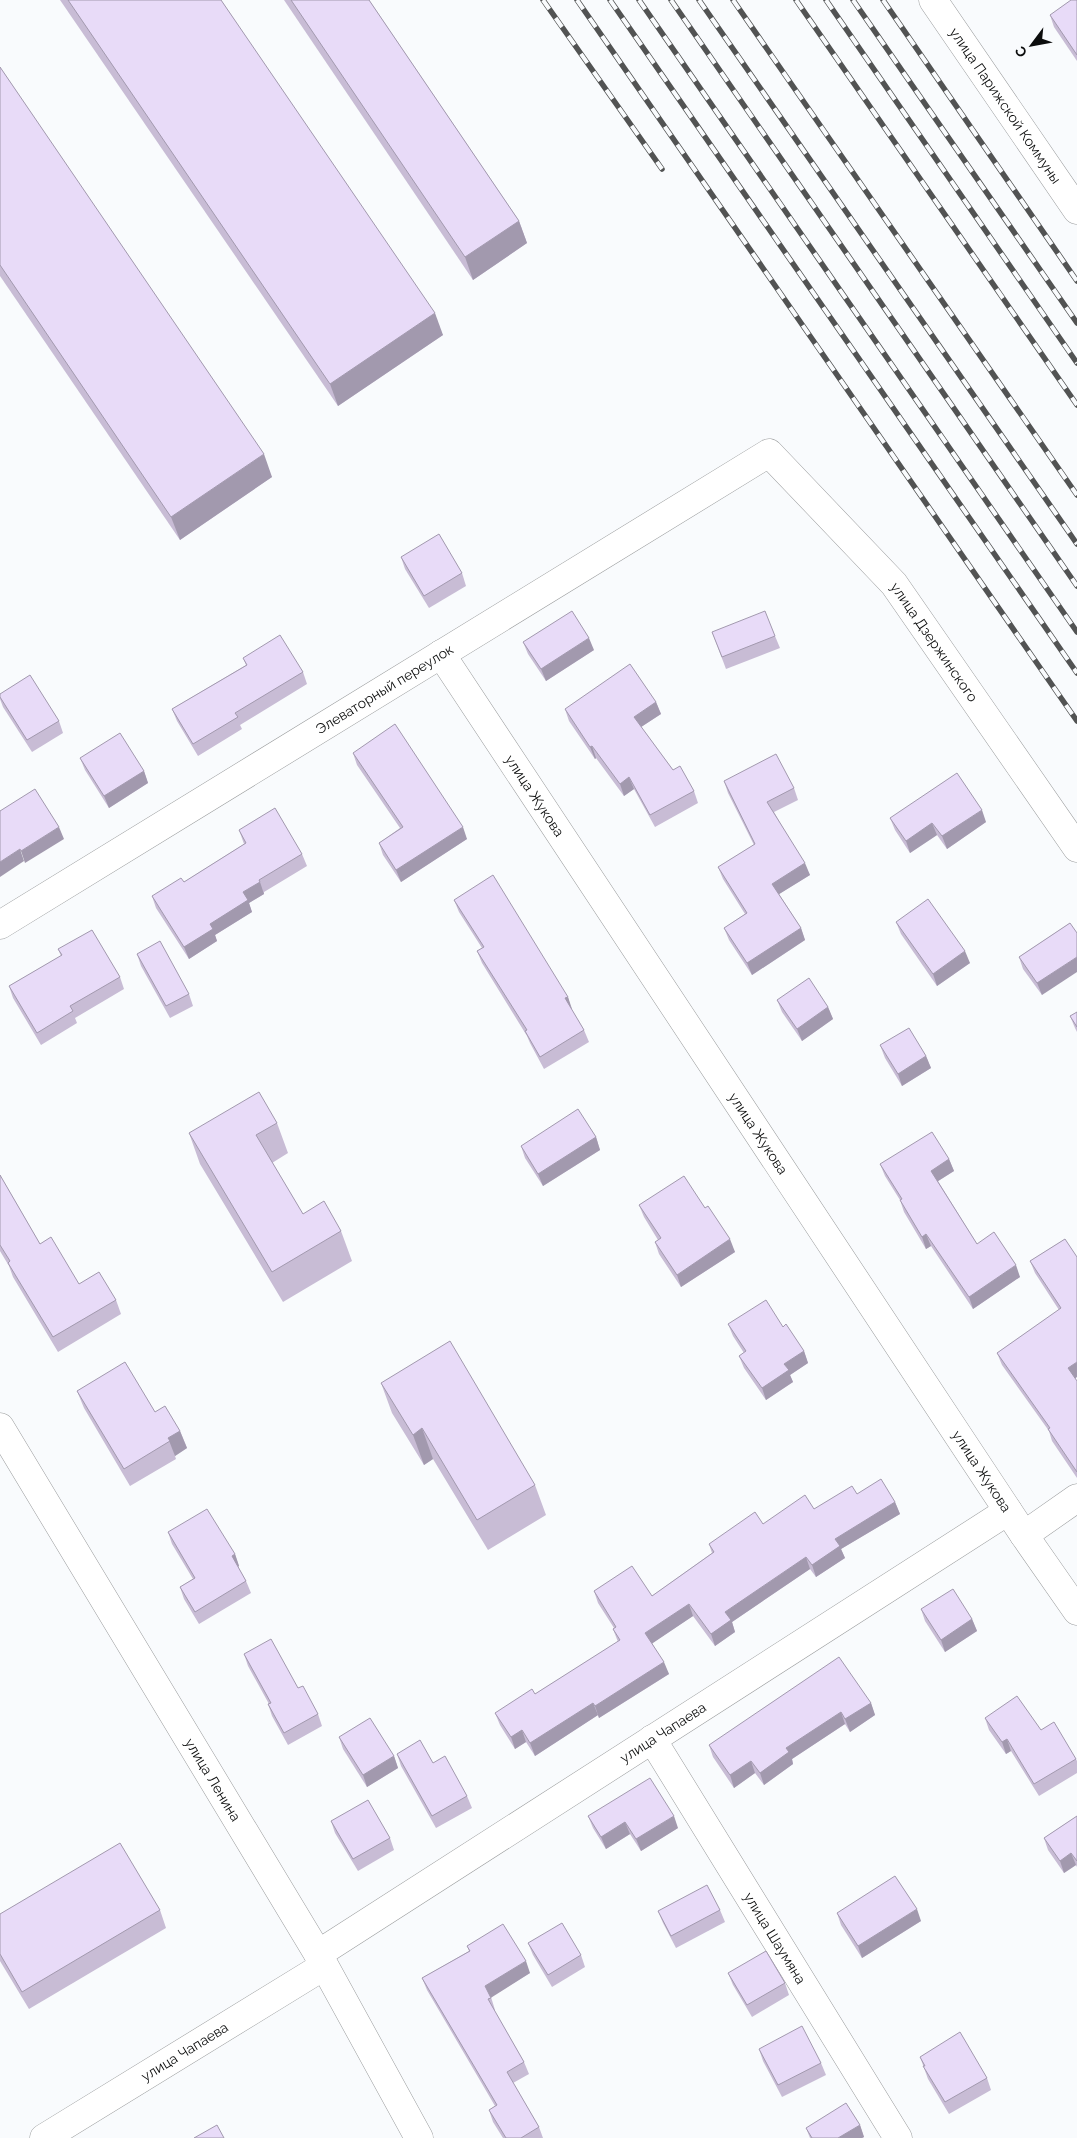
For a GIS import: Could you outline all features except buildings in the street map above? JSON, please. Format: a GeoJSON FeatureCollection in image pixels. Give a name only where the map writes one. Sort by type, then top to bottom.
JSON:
{"type":"FeatureCollection","features":[{"type":"Feature","properties":{"kind":"street","name":"улица Парижской Коммуны"},"geometry":{"type":"LineString","coordinates":[[933,0],[1077,210]]}},
{"type":"Feature","properties":{"kind":"street","name":"Элеваторный переулок"},"geometry":{"type":"LineString","coordinates":[[0,925],[769,453]]}},
{"type":"Feature","properties":{"kind":"street","name":"улица Дзержинского"},"geometry":{"type":"LineString","coordinates":[[769,453],[894,584],[1077,848]]}},
{"type":"Feature","properties":{"kind":"street","name":"улица Жукова"},"geometry":{"type":"LineString","coordinates":[[441,654],[1008,1511],[1077,1611]]}},
{"type":"Feature","properties":{"kind":"street","name":"улица Ленина"},"geometry":{"type":"LineString","coordinates":[[0,1427],[321,1960],[419,2138]]}},
{"type":"Feature","properties":{"kind":"street"},"geometry":{"type":"LineString","coordinates":[[1024,1535],[1077,1498]]}},
{"type":"Feature","properties":{"kind":"street","name":"улица Чапаева"},"geometry":{"type":"LineString","coordinates":[[44,2138],[321,1960],[652,1739],[1008,1511]]}},
{"type":"Feature","properties":{"kind":"street","name":"улица Шаумяна"},"geometry":{"type":"LineString","coordinates":[[652,1739],[898,2138]]}},
{"type":"Feature","properties":{"kind":"railway"},"geometry":{"type":"LineString","coordinates":[[543,0],[662,169]]}},
{"type":"Feature","properties":{"kind":"railway"},"geometry":{"type":"LineString","coordinates":[[577,0],[1077,721]]}},
{"type":"Feature","properties":{"kind":"railway"},"geometry":{"type":"LineString","coordinates":[[610,0],[1077,673]]}},
{"type":"Feature","properties":{"kind":"railway"},"geometry":{"type":"LineString","coordinates":[[639,0],[1077,632]]}},
{"type":"Feature","properties":{"kind":"railway"},"geometry":{"type":"LineString","coordinates":[[671,0],[1077,586]]}},
{"type":"Feature","properties":{"kind":"railway"},"geometry":{"type":"LineString","coordinates":[[699,0],[1077,544]]}},
{"type":"Feature","properties":{"kind":"railway"},"geometry":{"type":"LineString","coordinates":[[733,0],[1077,495]]}},
{"type":"Feature","properties":{"kind":"railway"},"geometry":{"type":"LineString","coordinates":[[796,0],[1077,405]]}},
{"type":"Feature","properties":{"kind":"railway"},"geometry":{"type":"LineString","coordinates":[[826,0],[1077,363]]}},
{"type":"Feature","properties":{"kind":"railway"},"geometry":{"type":"LineString","coordinates":[[853,0],[1077,323]]}},
{"type":"Feature","properties":{"kind":"railway"},"geometry":{"type":"LineString","coordinates":[[883,0],[1077,281]]}}]}
